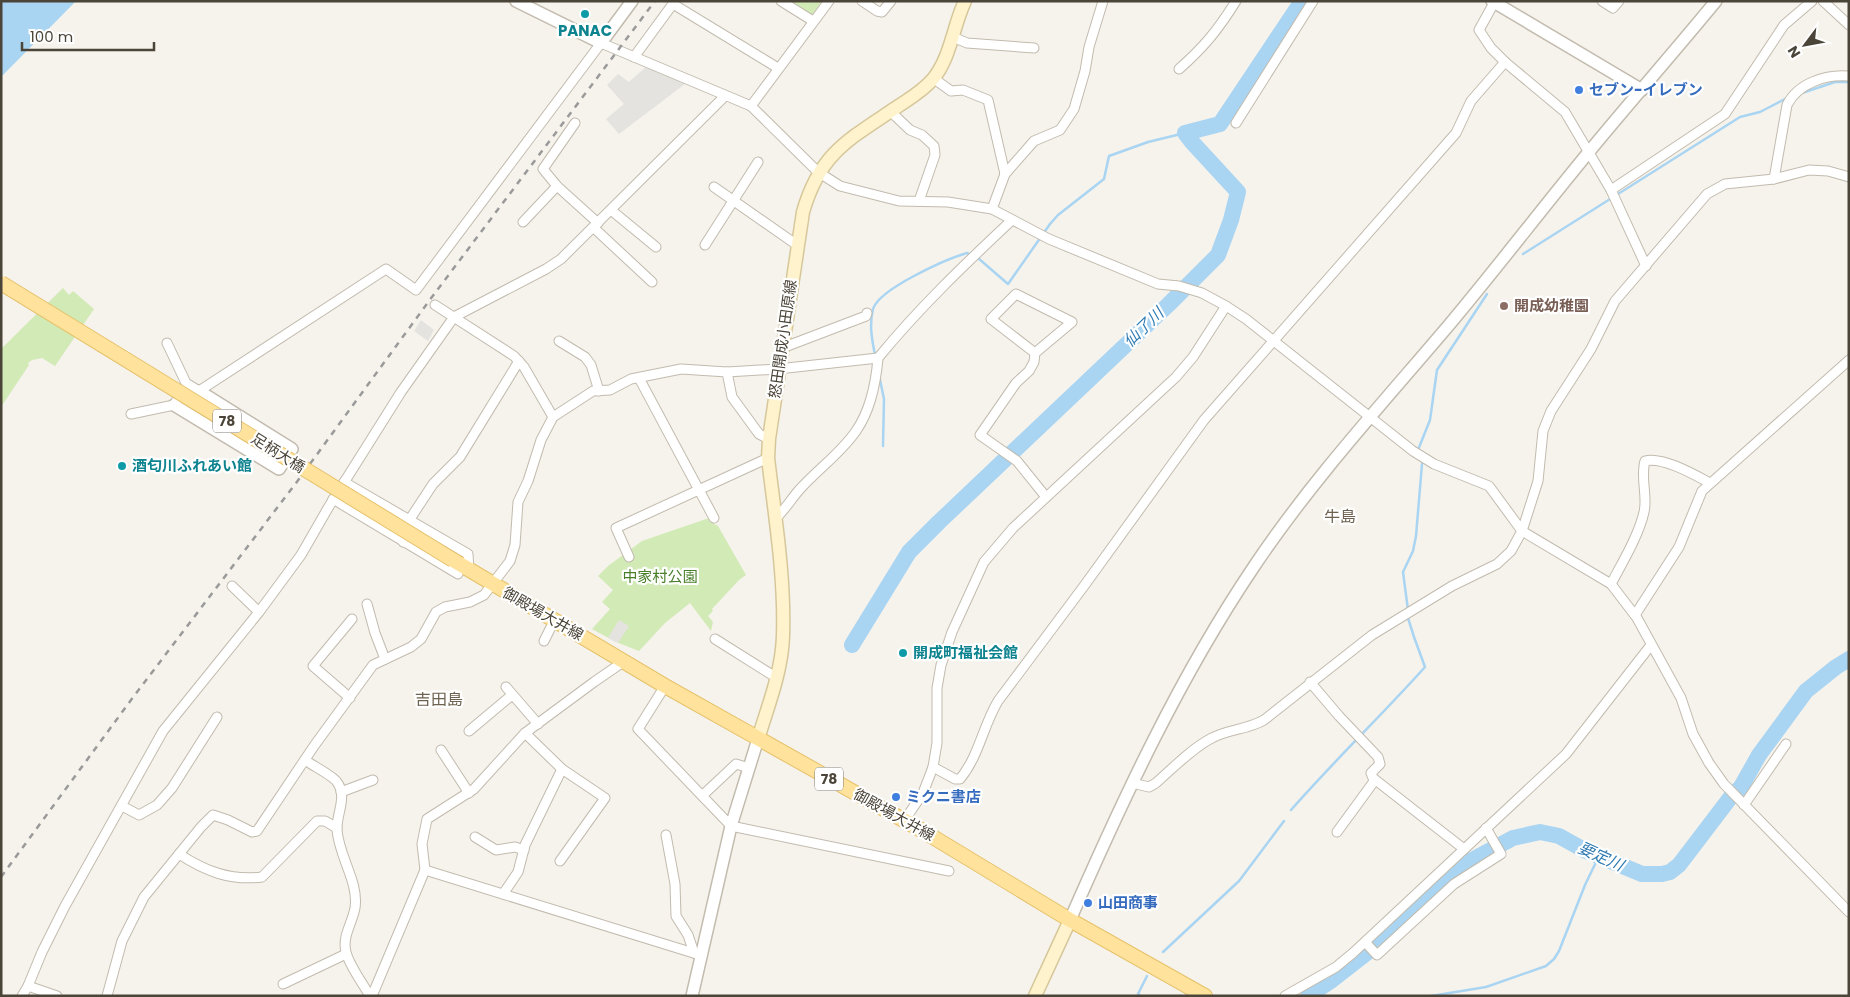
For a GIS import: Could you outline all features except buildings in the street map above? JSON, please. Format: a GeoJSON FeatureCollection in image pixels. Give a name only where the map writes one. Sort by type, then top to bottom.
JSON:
{"type":"FeatureCollection","features":[{"type":"Feature","properties":{"kind":"main road","name":"怒田開成小田原線"},"geometry":{"type":"LineString","coordinates":[[758,739],[777,678],[783,637],[781,576],[768,458],[778,369],[796,245],[805,204],[818,172],[848,139],[918,93],[933,78],[953,37],[965,1]]}},
{"type":"Feature","properties":{"kind":"main road","name":"足柄大橋"},"geometry":{"type":"LineString","coordinates":[[1,283],[453,560]]}},
{"type":"Feature","properties":{"kind":"main road","name":"御殿場大井線"},"geometry":{"type":"LineString","coordinates":[[453,560],[464,572],[492,584],[665,686],[904,821],[1070,920],[1206,996]]}},
{"type":"Feature","properties":{"kind":"main road"},"geometry":{"type":"LineString","coordinates":[[1035,996],[1070,920]]}},
{"type":"Feature","properties":{"kind":"street"},"geometry":{"type":"LineString","coordinates":[[516,1],[601,43],[751,106],[818,172],[840,186],[865,194],[899,201],[948,202],[992,209],[1049,239],[1158,284],[1179,286],[1202,293],[1226,306],[1406,446],[1425,459],[1488,486],[1522,531],[1611,584],[1634,615],[1681,698],[1693,734],[1709,763],[1724,784],[1849,912]]}},
{"type":"Feature","properties":{"kind":"street"},"geometry":{"type":"LineString","coordinates":[[199,391],[386,269],[418,292],[632,1]]}},
{"type":"Feature","properties":{"kind":"street"},"geometry":{"type":"LineString","coordinates":[[780,1],[813,21]]}},
{"type":"Feature","properties":{"kind":"street"},"geometry":{"type":"LineString","coordinates":[[751,106],[829,1]]}},
{"type":"Feature","properties":{"kind":"street"},"geometry":{"type":"LineString","coordinates":[[862,1],[877,11],[882,12],[891,1]]}},
{"type":"Feature","properties":{"kind":"street"},"geometry":{"type":"LineString","coordinates":[[992,209],[1005,174],[1034,141],[1060,130],[1074,109],[1085,71],[1089,47],[1103,1]]}},
{"type":"Feature","properties":{"kind":"street"},"geometry":{"type":"LineString","coordinates":[[1179,69],[1216,32],[1236,1]]}},
{"type":"Feature","properties":{"kind":"street"},"geometry":{"type":"LineString","coordinates":[[1236,123],[1313,1]]}},
{"type":"Feature","properties":{"kind":"street"},"geometry":{"type":"LineString","coordinates":[[1602,1],[1613,8],[1619,1]]}},
{"type":"Feature","properties":{"kind":"street"},"geometry":{"type":"LineString","coordinates":[[1070,920],[1132,783],[1209,636],[1254,567],[1290,516],[1370,417],[1450,324],[1589,152],[1716,1]]}},
{"type":"Feature","properties":{"kind":"street"},"geometry":{"type":"LineString","coordinates":[[1611,190],[1725,114],[1784,26],[1812,1]]}},
{"type":"Feature","properties":{"kind":"street"},"geometry":{"type":"LineString","coordinates":[[1823,1],[1849,25]]}},
{"type":"Feature","properties":{"kind":"street"},"geometry":{"type":"LineString","coordinates":[[1642,90],[1494,2],[1479,30],[1491,48],[1505,62],[1565,112],[1611,190],[1646,266]]}},
{"type":"Feature","properties":{"kind":"street"},"geometry":{"type":"LineString","coordinates":[[634,57],[674,3],[778,68]]}},
{"type":"Feature","properties":{"kind":"street"},"geometry":{"type":"LineString","coordinates":[[953,37],[967,43],[1034,48]]}},
{"type":"Feature","properties":{"kind":"street"},"geometry":{"type":"LineString","coordinates":[[933,767],[955,779],[960,779],[967,771],[982,740],[990,714],[998,700],[1084,586],[1204,420],[1456,133],[1471,101],[1505,62]]}},
{"type":"Feature","properties":{"kind":"street"},"geometry":{"type":"LineString","coordinates":[[1774,179],[1787,105],[1792,95],[1806,85],[1824,78],[1849,76]]}},
{"type":"Feature","properties":{"kind":"street"},"geometry":{"type":"LineString","coordinates":[[933,78],[951,91],[963,90],[988,100],[1005,174]]}},
{"type":"Feature","properties":{"kind":"street"},"geometry":{"type":"LineString","coordinates":[[22,996],[65,906],[163,731],[260,612],[302,555],[333,499],[401,392],[454,317],[546,269],[561,259],[725,96]]}},
{"type":"Feature","properties":{"kind":"street"},"geometry":{"type":"LineString","coordinates":[[890,111],[910,130],[922,135],[934,146],[935,155],[919,201]]}},
{"type":"Feature","properties":{"kind":"street"},"geometry":{"type":"LineString","coordinates":[[575,123],[543,169],[557,186],[652,282]]}},
{"type":"Feature","properties":{"kind":"street"},"geometry":{"type":"LineString","coordinates":[[705,245],[758,162]]}},
{"type":"Feature","properties":{"kind":"street"},"geometry":{"type":"LineString","coordinates":[[1132,783],[1149,787],[1210,739],[1225,732],[1253,727],[1372,635],[1452,586],[1497,564],[1511,551],[1522,531],[1538,481],[1541,444],[1546,421],[1591,349],[1615,301],[1707,194],[1725,184],[1774,179],[1809,170],[1828,171],[1849,177]]}},
{"type":"Feature","properties":{"kind":"street"},"geometry":{"type":"LineString","coordinates":[[523,222],[557,186]]}},
{"type":"Feature","properties":{"kind":"street"},"geometry":{"type":"LineString","coordinates":[[714,187],[796,245]]}},
{"type":"Feature","properties":{"kind":"street"},"geometry":{"type":"LineString","coordinates":[[611,210],[656,247]]}},
{"type":"Feature","properties":{"kind":"street"},"geometry":{"type":"LineString","coordinates":[[775,519],[800,489],[839,451],[856,431],[865,416],[877,373],[878,358],[906,324],[973,256],[1012,220]]}},
{"type":"Feature","properties":{"kind":"street"},"geometry":{"type":"LineString","coordinates":[[1035,353],[991,319],[1016,294],[1072,322],[1035,353],[1034,362],[1029,371],[1016,383],[980,435],[1017,462],[1046,497]]}},
{"type":"Feature","properties":{"kind":"street"},"geometry":{"type":"LineString","coordinates":[[435,306],[514,356],[524,367],[553,417]]}},
{"type":"Feature","properties":{"kind":"street"},"geometry":{"type":"LineString","coordinates":[[904,821],[923,793],[933,767],[937,743],[937,688],[941,665],[952,632],[984,562],[999,542],[1176,377],[1193,357],[1226,306]]}},
{"type":"Feature","properties":{"kind":"street"},"geometry":{"type":"LineString","coordinates":[[782,348],[866,316],[867,312]]}},
{"type":"Feature","properties":{"kind":"street"},"geometry":{"type":"LineString","coordinates":[[559,341],[585,357],[591,365],[599,391]]}},
{"type":"Feature","properties":{"kind":"street"},"geometry":{"type":"LineString","coordinates":[[131,414],[174,405],[279,469],[292,449],[186,384],[167,343]]}},
{"type":"Feature","properties":{"kind":"street"},"geometry":{"type":"LineString","coordinates":[[107,996],[122,941],[144,897],[201,827],[214,815],[252,832],[257,831],[305,760],[374,665],[411,647],[421,639],[436,612],[445,607],[470,602],[484,594],[510,561],[515,545],[518,502],[528,481],[541,440],[553,417],[593,391],[610,390],[631,379],[681,369],[727,372],[778,369],[878,358]]}},
{"type":"Feature","properties":{"kind":"street"},"geometry":{"type":"LineString","coordinates":[[1634,615],[1679,547],[1702,492],[1849,360]]}},
{"type":"Feature","properties":{"kind":"street"},"geometry":{"type":"LineString","coordinates":[[403,542],[410,519],[433,484],[460,457],[518,361]]}},
{"type":"Feature","properties":{"kind":"street"},"geometry":{"type":"LineString","coordinates":[[727,372],[732,397],[759,434],[769,439]]}},
{"type":"Feature","properties":{"kind":"street"},"geometry":{"type":"LineString","coordinates":[[639,378],[714,518]]}},
{"type":"Feature","properties":{"kind":"street"},"geometry":{"type":"LineString","coordinates":[[174,405],[186,384]]}},
{"type":"Feature","properties":{"kind":"street"},"geometry":{"type":"LineString","coordinates":[[629,557],[616,528],[768,458]]}},
{"type":"Feature","properties":{"kind":"street"},"geometry":{"type":"LineString","coordinates":[[1611,584],[1641,523],[1645,510],[1643,468],[1645,462],[1652,460],[1684,470],[1710,483]]}},
{"type":"Feature","properties":{"kind":"street"},"geometry":{"type":"LineString","coordinates":[[333,499],[403,542],[464,572],[468,554],[344,482]]}},
{"type":"Feature","properties":{"kind":"street"},"geometry":{"type":"LineString","coordinates":[[232,586],[260,612]]}},
{"type":"Feature","properties":{"kind":"street"},"geometry":{"type":"LineString","coordinates":[[367,604],[385,659]]}},
{"type":"Feature","properties":{"kind":"street"},"geometry":{"type":"LineString","coordinates":[[350,698],[313,666],[352,619]]}},
{"type":"Feature","properties":{"kind":"street"},"geometry":{"type":"LineString","coordinates":[[544,642],[554,621]]}},
{"type":"Feature","properties":{"kind":"street"},"geometry":{"type":"LineString","coordinates":[[715,639],[777,678]]}},
{"type":"Feature","properties":{"kind":"street"},"geometry":{"type":"LineString","coordinates":[[1285,996],[1336,967],[1366,943],[1566,754],[1651,645]]}},
{"type":"Feature","properties":{"kind":"street"},"geometry":{"type":"LineString","coordinates":[[371,996],[425,870],[422,844],[427,819],[469,793],[525,733],[624,662]]}},
{"type":"Feature","properties":{"kind":"street"},"geometry":{"type":"LineString","coordinates":[[1310,682],[1380,761],[1379,765],[1371,773],[1371,776],[1464,849]]}},
{"type":"Feature","properties":{"kind":"street"},"geometry":{"type":"LineString","coordinates":[[665,686],[638,728],[731,826],[752,832],[949,872]]}},
{"type":"Feature","properties":{"kind":"street"},"geometry":{"type":"LineString","coordinates":[[506,687],[538,724]]}},
{"type":"Feature","properties":{"kind":"street"},"geometry":{"type":"LineString","coordinates":[[469,731],[512,694]]}},
{"type":"Feature","properties":{"kind":"street"},"geometry":{"type":"LineString","coordinates":[[122,806],[139,815],[157,805],[172,788],[217,717]]}},
{"type":"Feature","properties":{"kind":"street"},"geometry":{"type":"LineString","coordinates":[[525,733],[562,768],[605,798],[560,861]]}},
{"type":"Feature","properties":{"kind":"street"},"geometry":{"type":"LineString","coordinates":[[692,996],[697,954],[731,826],[758,739]]}},
{"type":"Feature","properties":{"kind":"street"},"geometry":{"type":"LineString","coordinates":[[1742,803],[1786,744]]}},
{"type":"Feature","properties":{"kind":"street"},"geometry":{"type":"LineString","coordinates":[[441,750],[469,793]]}},
{"type":"Feature","properties":{"kind":"street"},"geometry":{"type":"LineString","coordinates":[[305,760],[337,781],[341,792],[342,802],[337,828],[340,850],[355,893],[355,909],[344,940],[346,954],[371,996]]}},
{"type":"Feature","properties":{"kind":"street"},"geometry":{"type":"LineString","coordinates":[[703,796],[736,764],[749,768]]}},
{"type":"Feature","properties":{"kind":"street"},"geometry":{"type":"LineString","coordinates":[[503,894],[518,872],[524,850],[562,768]]}},
{"type":"Feature","properties":{"kind":"street"},"geometry":{"type":"LineString","coordinates":[[341,792],[373,780]]}},
{"type":"Feature","properties":{"kind":"street"},"geometry":{"type":"LineString","coordinates":[[1337,832],[1376,780]]}},
{"type":"Feature","properties":{"kind":"street"},"geometry":{"type":"LineString","coordinates":[[179,854],[200,868],[216,873],[245,878],[262,877],[317,821],[325,820],[337,828]]}},
{"type":"Feature","properties":{"kind":"street"},"geometry":{"type":"LineString","coordinates":[[1366,943],[1377,955],[1454,884],[1501,854],[1486,828]]}},
{"type":"Feature","properties":{"kind":"street"},"geometry":{"type":"LineString","coordinates":[[666,835],[674,884],[676,916],[697,954]]}},
{"type":"Feature","properties":{"kind":"street"},"geometry":{"type":"LineString","coordinates":[[475,837],[496,850],[515,847],[524,850]]}},
{"type":"Feature","properties":{"kind":"street"},"geometry":{"type":"LineString","coordinates":[[425,870],[697,954]]}},
{"type":"Feature","properties":{"kind":"street"},"geometry":{"type":"LineString","coordinates":[[283,984],[346,954]]}},
{"type":"Feature","properties":{"kind":"street"},"geometry":{"type":"LineString","coordinates":[[28,986],[57,996]]}},
{"type":"Feature","properties":{"kind":"green space"},"geometry":{"type":"Polygon","coordinates":[[[789,1],[822,1],[812,15],[789,1]]]}},
{"type":"Feature","properties":{"kind":"green space"},"geometry":{"type":"Polygon","coordinates":[[[63,288],[69,295],[73,291],[94,309],[55,366],[42,358],[28,363],[29,365],[1,407],[1,349],[63,288]]]}},
{"type":"Feature","properties":{"kind":"green space","name":"中家村公園"},"geometry":{"type":"Polygon","coordinates":[[[709,518],[709,521],[718,526],[746,575],[712,609],[713,611],[708,616],[713,622],[711,631],[690,603],[665,623],[639,651],[616,642],[592,629],[610,609],[602,602],[613,590],[598,576],[608,566],[642,541],[709,518]]]}},
{"type":"Feature","properties":{"kind":"shaded area"},"geometry":{"type":"Polygon","coordinates":[[[646,67],[685,84],[619,134],[606,119],[624,104],[607,85],[618,74],[629,82],[646,67]]]}},
{"type":"Feature","properties":{"kind":"shaded area"},"geometry":{"type":"Polygon","coordinates":[[[421,320],[434,330],[428,341],[414,331],[421,320]]]}},
{"type":"Feature","properties":{"kind":"shaded area"},"geometry":{"type":"Polygon","coordinates":[[[619,620],[629,626],[618,643],[608,638],[619,620]]]}},
{"type":"Feature","properties":{"kind":"water"},"geometry":{"type":"Polygon","coordinates":[[[1,1],[76,1],[1,77],[1,1]]]}},
{"type":"Feature","properties":{"kind":"waterway","name":"仙了川"},"geometry":{"type":"LineString","coordinates":[[852,645],[909,552],[1218,255],[1231,220],[1238,192],[1185,133],[1220,124],[1302,1]]}},
{"type":"Feature","properties":{"kind":"waterway"},"geometry":{"type":"LineString","coordinates":[[1802,93],[1835,82],[1849,82]]}},
{"type":"Feature","properties":{"kind":"waterway"},"geometry":{"type":"LineString","coordinates":[[1523,254],[1740,117],[1760,112],[1789,97]]}},
{"type":"Feature","properties":{"kind":"waterway"},"geometry":{"type":"LineString","coordinates":[[875,355],[871,332],[873,309],[878,301],[887,293],[914,276],[944,261],[967,253],[978,258],[1008,284],[1058,215],[1104,179],[1109,156],[1148,142],[1185,133]]}},
{"type":"Feature","properties":{"kind":"waterway"},"geometry":{"type":"LineString","coordinates":[[1418,450],[1430,420],[1437,370],[1487,294]]}},
{"type":"Feature","properties":{"kind":"waterway"},"geometry":{"type":"LineString","coordinates":[[879,375],[884,399],[883,446]]}},
{"type":"Feature","properties":{"kind":"waterway"},"geometry":{"type":"LineString","coordinates":[[1408,610],[1403,572],[1413,551],[1416,536],[1422,464]]}},
{"type":"Feature","properties":{"kind":"waterway"},"geometry":{"type":"LineString","coordinates":[[1291,810],[1425,667],[1408,618]]}},
{"type":"Feature","properties":{"kind":"waterway","name":"要定川"},"geometry":{"type":"LineString","coordinates":[[1308,996],[1377,945],[1455,872],[1472,860],[1513,838],[1540,832],[1559,836],[1584,850],[1642,874],[1670,872],[1679,865],[1730,798],[1741,787],[1759,755],[1806,691],[1849,659]]}},
{"type":"Feature","properties":{"kind":"waterway"},"geometry":{"type":"LineString","coordinates":[[1163,952],[1239,881],[1284,821]]}},
{"type":"Feature","properties":{"kind":"waterway"},"geometry":{"type":"LineString","coordinates":[[1431,996],[1486,987],[1546,966],[1559,951],[1585,885],[1599,856]]}},
{"type":"Feature","properties":{"kind":"waterway"},"geometry":{"type":"LineString","coordinates":[[1140,996],[1138,994],[1147,976]]}},
{"type":"Feature","properties":{"kind":"railway"},"geometry":{"type":"LineString","coordinates":[[1,877],[131,700],[299,479],[429,301],[655,1]]}},
{"type":"Feature","properties":{"kind":"place","name":"PANAC"},"geometry":{"type":"Point","coordinates":[585,14]}},
{"type":"Feature","properties":{"kind":"place","name":"セブン-イレブン"},"geometry":{"type":"Point","coordinates":[1579,90]}},
{"type":"Feature","properties":{"kind":"place","name":"開成幼稚園"},"geometry":{"type":"Point","coordinates":[1504,306]}},
{"type":"Feature","properties":{"kind":"place","name":"酒匂川ふれあい館"},"geometry":{"type":"Point","coordinates":[122,466]}},
{"type":"Feature","properties":{"kind":"place","name":"開成町福祉会館"},"geometry":{"type":"Point","coordinates":[903,653]}},
{"type":"Feature","properties":{"kind":"place","name":"ミクニ書店"},"geometry":{"type":"Point","coordinates":[896,797]}},
{"type":"Feature","properties":{"kind":"place","name":"山田商事"},"geometry":{"type":"Point","coordinates":[1088,903]}},
{"type":"Feature","properties":{"kind":"district","name":"牛島"},"geometry":{"type":"Point","coordinates":[1340,516]}},
{"type":"Feature","properties":{"kind":"district","name":"吉田島"},"geometry":{"type":"Point","coordinates":[439,699]}}]}
